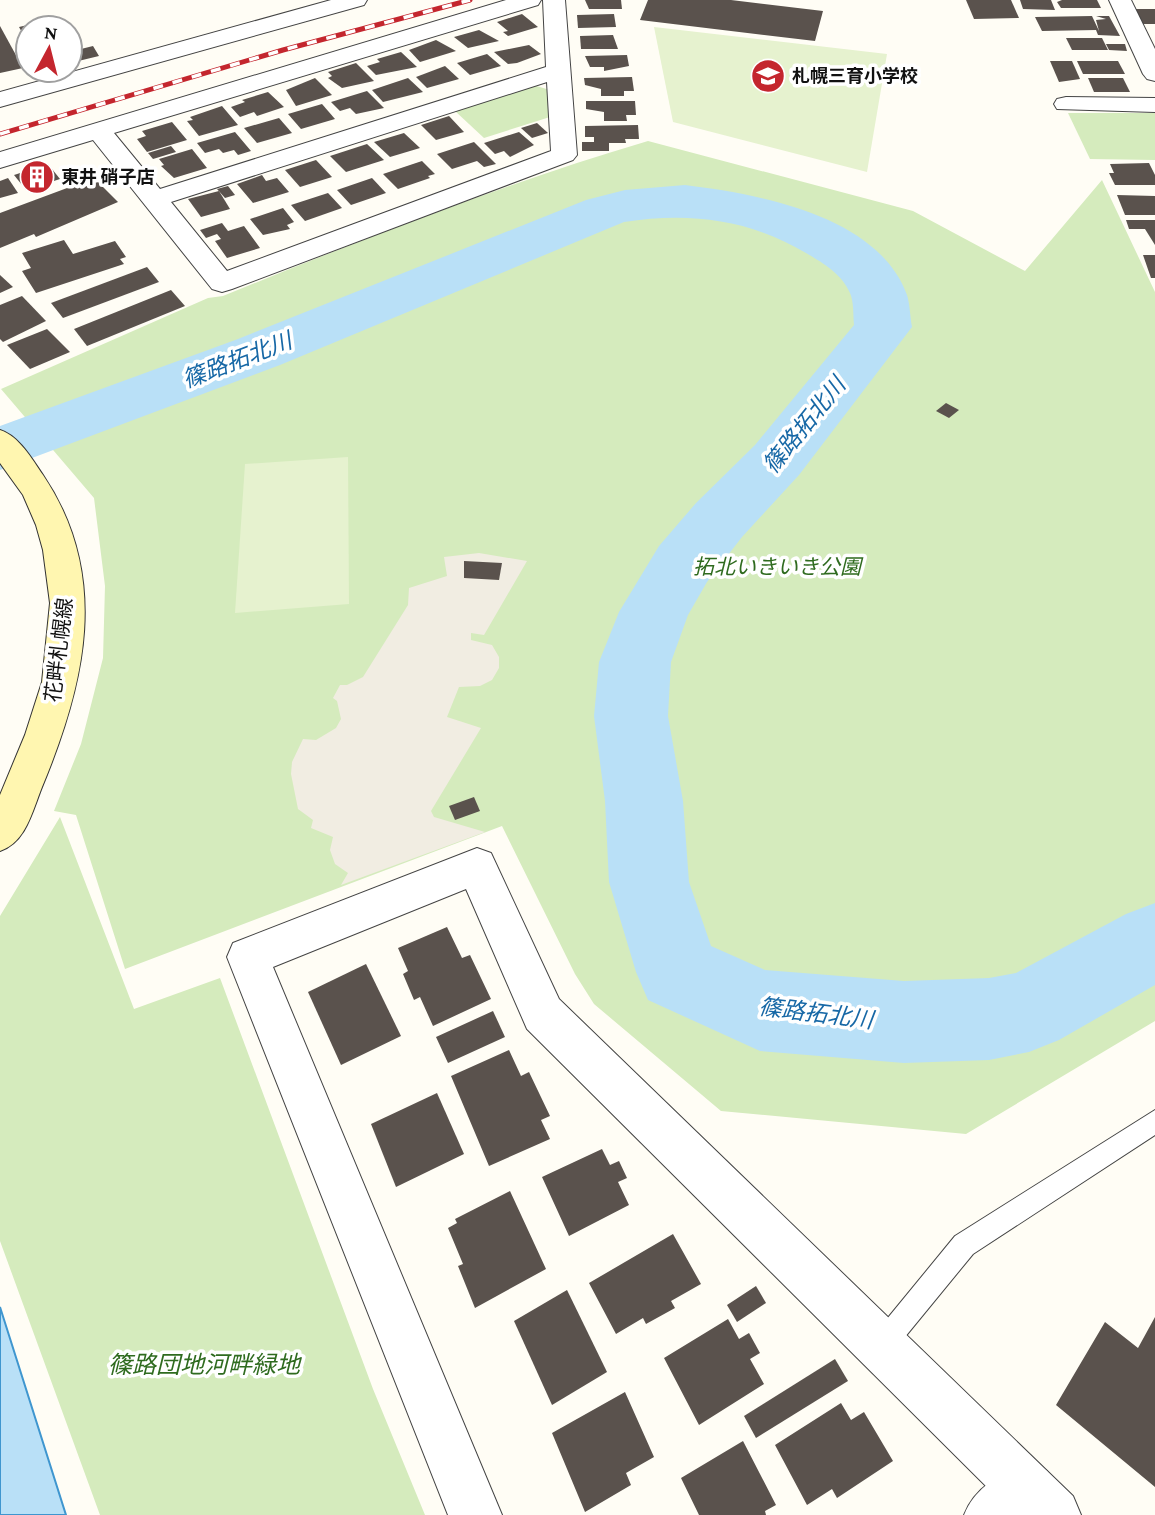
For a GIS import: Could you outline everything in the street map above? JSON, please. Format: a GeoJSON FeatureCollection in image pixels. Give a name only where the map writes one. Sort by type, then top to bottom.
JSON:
{"type":"FeatureCollection","features":[{"type":"Feature","properties":{"kind":"main road","name":"花畔札幌線"},"geometry":{"type":"LineString","coordinates":[[0,441],[43,502],[57,538],[68,589],[64,649],[55,705],[4,827]]}},
{"type":"Feature","properties":{"kind":"street"},"geometry":{"type":"LineString","coordinates":[[0,100],[356,0]]}},
{"type":"Feature","properties":{"kind":"street"},"geometry":{"type":"LineString","coordinates":[[0,160],[530,0]]}},
{"type":"Feature","properties":{"kind":"street"},"geometry":{"type":"LineString","coordinates":[[99,131],[222,283],[564,155],[554,0]]}},
{"type":"Feature","properties":{"kind":"street"},"geometry":{"type":"LineString","coordinates":[[1120,0],[1155,74]]}},
{"type":"Feature","properties":{"kind":"street"},"geometry":{"type":"LineString","coordinates":[[154,199],[560,70]]}},
{"type":"Feature","properties":{"kind":"street"},"geometry":{"type":"LineString","coordinates":[[1066,104],[1155,105]]}},
{"type":"Feature","properties":{"kind":"street"},"geometry":{"type":"LineString","coordinates":[[475,1515],[247,957],[477,866],[542,1014],[881,1346],[1024,1507]]}},
{"type":"Feature","properties":{"kind":"lane"},"geometry":{"type":"LineString","coordinates":[[881,1346],[964,1245],[1155,1122]]}},
{"type":"Feature","properties":{"kind":"green space"},"geometry":{"type":"Polygon","coordinates":[[[654,27],[887,54],[867,172],[673,122],[654,27]]]}},
{"type":"Feature","properties":{"kind":"green space"},"geometry":{"type":"Polygon","coordinates":[[[533,85],[550,90],[550,117],[484,138],[455,111],[533,85]]]}},
{"type":"Feature","properties":{"kind":"green space"},"geometry":{"type":"Polygon","coordinates":[[[1068,113],[1155,113],[1155,160],[1090,159],[1068,113]]]}},
{"type":"Feature","properties":{"kind":"green space","name":"拓北いきいき公園"},"geometry":{"type":"Polygon","coordinates":[[[648,141],[913,211],[1025,271],[1102,180],[1155,292],[1155,1021],[966,1134],[721,1111],[594,1004],[575,974],[502,826],[125,969],[76,815],[54,811],[81,744],[103,658],[105,586],[94,498],[1,389],[208,298],[223,296],[487,194],[648,141]]]}},
{"type":"Feature","properties":{"kind":"green space"},"geometry":{"type":"Polygon","coordinates":[[[348,457],[349,604],[235,613],[245,464],[348,457]]]}},
{"type":"Feature","properties":{"kind":"green space","name":"篠路団地河畔緑地"},"geometry":{"type":"Polygon","coordinates":[[[60,817],[134,1009],[220,978],[373,1389],[425,1515],[100,1515],[0,1241],[0,916],[60,817]]]}},
{"type":"Feature","properties":{"kind":"shaded area"},"geometry":{"type":"Polygon","coordinates":[[[479,553],[527,561],[484,635],[471,633],[471,640],[492,645],[499,657],[499,668],[492,680],[480,686],[459,687],[447,717],[481,728],[431,811],[434,817],[485,832],[341,885],[348,873],[335,864],[330,850],[333,837],[311,828],[313,820],[298,809],[291,774],[292,762],[303,739],[316,740],[336,728],[341,719],[337,701],[333,698],[340,685],[347,685],[363,677],[408,605],[409,588],[447,576],[444,557],[479,553]]]}},
{"type":"Feature","properties":{"kind":"water"},"geometry":{"type":"Polygon","coordinates":[[[0,1307],[66,1515],[0,1515],[0,1307]]]}},
{"type":"Feature","properties":{"kind":"building"},"geometry":{"type":"Polygon","coordinates":[[[585,0],[621,0],[622,9],[589,9],[585,0]]]}},
{"type":"Feature","properties":{"kind":"building"},"geometry":{"type":"Polygon","coordinates":[[[648,0],[731,0],[823,11],[815,41],[640,20],[648,0]]]}},
{"type":"Feature","properties":{"kind":"building"},"geometry":{"type":"Polygon","coordinates":[[[966,0],[1011,0],[1019,18],[974,19],[966,0]]]}},
{"type":"Feature","properties":{"kind":"building"},"geometry":{"type":"Polygon","coordinates":[[[1020,0],[1051,0],[1055,10],[1023,9],[1020,0]]]}},
{"type":"Feature","properties":{"kind":"building"},"geometry":{"type":"Polygon","coordinates":[[[1097,0],[1101,8],[1061,8],[1057,2],[1097,0]]]}},
{"type":"Feature","properties":{"kind":"building"},"geometry":{"type":"Polygon","coordinates":[[[1135,9],[1155,9],[1155,24],[1143,24],[1135,9]]]}},
{"type":"Feature","properties":{"kind":"building"},"geometry":{"type":"Polygon","coordinates":[[[522,14],[538,27],[508,36],[503,32],[508,31],[497,22],[522,14]]]}},
{"type":"Feature","properties":{"kind":"building"},"geometry":{"type":"Polygon","coordinates":[[[614,14],[616,27],[578,28],[577,15],[614,14]]]}},
{"type":"Feature","properties":{"kind":"building"},"geometry":{"type":"Polygon","coordinates":[[[1092,16],[1099,31],[1096,20],[1106,19],[1096,16],[1109,16],[1120,36],[1098,35],[1096,30],[1042,31],[1035,17],[1092,16]]]}},
{"type":"Feature","properties":{"kind":"building"},"geometry":{"type":"Polygon","coordinates":[[[0,26],[14,52],[14,70],[0,73],[0,26]]]}},
{"type":"Feature","properties":{"kind":"building"},"geometry":{"type":"Polygon","coordinates":[[[479,30],[499,41],[468,48],[454,37],[479,30]]]}},
{"type":"Feature","properties":{"kind":"building"},"geometry":{"type":"Polygon","coordinates":[[[613,35],[618,49],[581,49],[580,36],[613,35]]]}},
{"type":"Feature","properties":{"kind":"building"},"geometry":{"type":"Polygon","coordinates":[[[1066,38],[1102,38],[1108,50],[1072,50],[1066,38]]]}},
{"type":"Feature","properties":{"kind":"building"},"geometry":{"type":"Polygon","coordinates":[[[436,40],[456,51],[420,62],[409,50],[436,40]]]}},
{"type":"Feature","properties":{"kind":"building"},"geometry":{"type":"Polygon","coordinates":[[[1106,44],[1125,44],[1127,51],[1109,50],[1106,44]]]}},
{"type":"Feature","properties":{"kind":"building"},"geometry":{"type":"Polygon","coordinates":[[[529,45],[541,54],[517,63],[508,64],[494,52],[529,45]]]}},
{"type":"Feature","properties":{"kind":"building"},"geometry":{"type":"Polygon","coordinates":[[[93,46],[99,56],[84,60],[84,48],[93,46]]]}},
{"type":"Feature","properties":{"kind":"building"},"geometry":{"type":"Polygon","coordinates":[[[401,52],[417,67],[376,75],[367,66],[380,62],[377,59],[401,52]]]}},
{"type":"Feature","properties":{"kind":"building"},"geometry":{"type":"Polygon","coordinates":[[[487,54],[501,66],[470,75],[457,63],[487,54]]]}},
{"type":"Feature","properties":{"kind":"building"},"geometry":{"type":"Polygon","coordinates":[[[627,55],[629,66],[604,71],[604,67],[590,67],[585,56],[627,55]]]}},
{"type":"Feature","properties":{"kind":"building"},"geometry":{"type":"Polygon","coordinates":[[[1050,61],[1072,61],[1080,79],[1059,82],[1050,61]]]}},
{"type":"Feature","properties":{"kind":"building"},"geometry":{"type":"Polygon","coordinates":[[[1077,61],[1118,61],[1125,74],[1083,74],[1077,61]]]}},
{"type":"Feature","properties":{"kind":"building"},"geometry":{"type":"Polygon","coordinates":[[[356,63],[374,81],[342,88],[328,78],[332,76],[328,72],[356,63]]]}},
{"type":"Feature","properties":{"kind":"building"},"geometry":{"type":"Polygon","coordinates":[[[445,66],[459,79],[427,88],[416,77],[445,66]]]}},
{"type":"Feature","properties":{"kind":"building"},"geometry":{"type":"Polygon","coordinates":[[[632,77],[634,91],[624,91],[624,96],[601,96],[601,89],[585,85],[584,78],[632,77]]]}},
{"type":"Feature","properties":{"kind":"building"},"geometry":{"type":"Polygon","coordinates":[[[315,78],[332,95],[296,106],[286,90],[315,78]]]}},
{"type":"Feature","properties":{"kind":"building"},"geometry":{"type":"Polygon","coordinates":[[[408,78],[423,92],[383,102],[372,90],[408,78]]]}},
{"type":"Feature","properties":{"kind":"building"},"geometry":{"type":"Polygon","coordinates":[[[1088,78],[1123,78],[1130,92],[1094,92],[1088,78]]]}},
{"type":"Feature","properties":{"kind":"building"},"geometry":{"type":"Polygon","coordinates":[[[367,91],[384,108],[356,114],[350,108],[340,111],[331,102],[367,91]]]}},
{"type":"Feature","properties":{"kind":"building"},"geometry":{"type":"Polygon","coordinates":[[[268,92],[284,107],[257,116],[254,112],[240,117],[231,107],[245,102],[242,100],[268,92]]]}},
{"type":"Feature","properties":{"kind":"building"},"geometry":{"type":"Polygon","coordinates":[[[586,101],[635,101],[636,115],[626,115],[627,121],[604,121],[604,112],[586,109],[586,101]]]}},
{"type":"Feature","properties":{"kind":"building"},"geometry":{"type":"Polygon","coordinates":[[[322,104],[335,119],[301,129],[288,114],[322,104]]]}},
{"type":"Feature","properties":{"kind":"building"},"geometry":{"type":"Polygon","coordinates":[[[222,106],[238,125],[199,136],[187,121],[193,120],[190,117],[222,106]]]}},
{"type":"Feature","properties":{"kind":"building"},"geometry":{"type":"Polygon","coordinates":[[[449,116],[464,132],[436,140],[421,125],[449,116]]]}},
{"type":"Feature","properties":{"kind":"building"},"geometry":{"type":"Polygon","coordinates":[[[279,118],[292,133],[257,143],[244,128],[279,118]]]}},
{"type":"Feature","properties":{"kind":"building"},"geometry":{"type":"Polygon","coordinates":[[[172,122],[187,140],[147,152],[137,139],[146,136],[142,131],[172,122]]]}},
{"type":"Feature","properties":{"kind":"building"},"geometry":{"type":"Polygon","coordinates":[[[537,123],[548,133],[532,138],[521,128],[537,123]]]}},
{"type":"Feature","properties":{"kind":"building"},"geometry":{"type":"Polygon","coordinates":[[[638,125],[639,139],[625,139],[626,143],[609,143],[609,151],[582,151],[582,142],[594,142],[594,137],[585,137],[585,126],[638,125]]]}},
{"type":"Feature","properties":{"kind":"building"},"geometry":{"type":"Polygon","coordinates":[[[235,132],[251,151],[238,155],[234,150],[223,153],[219,149],[205,153],[197,143],[235,132]]]}},
{"type":"Feature","properties":{"kind":"building"},"geometry":{"type":"Polygon","coordinates":[[[519,132],[534,145],[510,157],[504,151],[495,154],[484,143],[519,132]]]}},
{"type":"Feature","properties":{"kind":"building"},"geometry":{"type":"Polygon","coordinates":[[[404,133],[420,148],[390,157],[374,142],[404,133]]]}},
{"type":"Feature","properties":{"kind":"building"},"geometry":{"type":"Polygon","coordinates":[[[474,142],[496,164],[484,167],[477,161],[452,169],[437,154],[474,142]]]}},
{"type":"Feature","properties":{"kind":"building"},"geometry":{"type":"Polygon","coordinates":[[[367,144],[384,160],[346,172],[330,156],[367,144]]]}},
{"type":"Feature","properties":{"kind":"building"},"geometry":{"type":"Polygon","coordinates":[[[171,146],[176,152],[153,159],[148,153],[171,146]]]}},
{"type":"Feature","properties":{"kind":"building"},"geometry":{"type":"Polygon","coordinates":[[[192,149],[207,168],[174,178],[161,166],[164,165],[159,159],[192,149]]]}},
{"type":"Feature","properties":{"kind":"building"},"geometry":{"type":"Polygon","coordinates":[[[316,160],[332,177],[300,187],[285,170],[316,160]]]}},
{"type":"Feature","properties":{"kind":"building"},"geometry":{"type":"Polygon","coordinates":[[[422,161],[435,174],[398,189],[383,174],[422,161]]]}},
{"type":"Feature","properties":{"kind":"building"},"geometry":{"type":"Polygon","coordinates":[[[1149,163],[1155,175],[1155,185],[1115,185],[1109,173],[1114,173],[1110,164],[1149,163]]]}},
{"type":"Feature","properties":{"kind":"building","name":"東井 硝子店"},"geometry":{"type":"Polygon","coordinates":[[[48,164],[60,179],[26,190],[14,175],[48,164]]]}},
{"type":"Feature","properties":{"kind":"building"},"geometry":{"type":"Polygon","coordinates":[[[262,175],[266,181],[277,178],[289,192],[253,203],[237,184],[262,175]]]}},
{"type":"Feature","properties":{"kind":"building"},"geometry":{"type":"Polygon","coordinates":[[[8,178],[18,193],[0,198],[0,181],[8,178]]]}},
{"type":"Feature","properties":{"kind":"building"},"geometry":{"type":"Polygon","coordinates":[[[94,178],[118,202],[36,237],[34,234],[0,248],[0,213],[94,178]]]}},
{"type":"Feature","properties":{"kind":"building"},"geometry":{"type":"Polygon","coordinates":[[[372,178],[386,193],[351,205],[337,190],[372,178]]]}},
{"type":"Feature","properties":{"kind":"building"},"geometry":{"type":"Polygon","coordinates":[[[228,186],[235,195],[225,198],[217,189],[228,186]]]}},
{"type":"Feature","properties":{"kind":"building"},"geometry":{"type":"Polygon","coordinates":[[[219,191],[230,209],[201,217],[188,199],[219,191]]]}},
{"type":"Feature","properties":{"kind":"building"},"geometry":{"type":"Polygon","coordinates":[[[328,193],[342,208],[305,221],[291,205],[328,193]]]}},
{"type":"Feature","properties":{"kind":"building"},"geometry":{"type":"Polygon","coordinates":[[[1117,195],[1155,196],[1155,215],[1125,215],[1117,195]]]}},
{"type":"Feature","properties":{"kind":"building"},"geometry":{"type":"Polygon","coordinates":[[[283,208],[294,222],[287,225],[290,229],[263,235],[250,219],[283,208]]]}},
{"type":"Feature","properties":{"kind":"building"},"geometry":{"type":"Polygon","coordinates":[[[1126,220],[1155,220],[1155,245],[1145,229],[1129,229],[1126,220]]]}},
{"type":"Feature","properties":{"kind":"building"},"geometry":{"type":"Polygon","coordinates":[[[222,223],[228,231],[244,226],[260,248],[227,258],[215,241],[221,239],[217,234],[206,238],[200,230],[222,223]]]}},
{"type":"Feature","properties":{"kind":"building"},"geometry":{"type":"Polygon","coordinates":[[[64,240],[73,254],[115,241],[126,257],[120,259],[124,264],[36,293],[22,271],[31,268],[22,253],[64,240]]]}},
{"type":"Feature","properties":{"kind":"building"},"geometry":{"type":"Polygon","coordinates":[[[1143,255],[1155,255],[1155,278],[1151,278],[1143,255]]]}},
{"type":"Feature","properties":{"kind":"building"},"geometry":{"type":"Polygon","coordinates":[[[147,267],[159,282],[63,318],[51,303],[147,267]]]}},
{"type":"Feature","properties":{"kind":"building"},"geometry":{"type":"Polygon","coordinates":[[[0,275],[13,287],[0,293],[0,275]]]}},
{"type":"Feature","properties":{"kind":"building"},"geometry":{"type":"Polygon","coordinates":[[[171,290],[185,306],[87,346],[74,329],[171,290]]]}},
{"type":"Feature","properties":{"kind":"building"},"geometry":{"type":"Polygon","coordinates":[[[22,296],[46,321],[3,342],[0,339],[0,305],[22,296]]]}},
{"type":"Feature","properties":{"kind":"building"},"geometry":{"type":"Polygon","coordinates":[[[47,329],[70,352],[30,369],[7,345],[47,329]]]}},
{"type":"Feature","properties":{"kind":"building"},"geometry":{"type":"Polygon","coordinates":[[[946,403],[959,410],[949,418],[936,411],[946,403]]]}},
{"type":"Feature","properties":{"kind":"building"},"geometry":{"type":"Polygon","coordinates":[[[464,561],[502,563],[499,580],[464,578],[464,561]]]}},
{"type":"Feature","properties":{"kind":"building"},"geometry":{"type":"Polygon","coordinates":[[[474,797],[480,811],[455,820],[449,806],[474,797]]]}},
{"type":"Feature","properties":{"kind":"building"},"geometry":{"type":"Polygon","coordinates":[[[447,927],[462,958],[470,955],[491,999],[433,1026],[420,997],[414,1000],[403,974],[408,971],[398,948],[447,927]]]}},
{"type":"Feature","properties":{"kind":"building"},"geometry":{"type":"Polygon","coordinates":[[[366,964],[401,1036],[341,1065],[308,992],[366,964]]]}},
{"type":"Feature","properties":{"kind":"building"},"geometry":{"type":"Polygon","coordinates":[[[493,1011],[505,1037],[448,1063],[436,1037],[493,1011]]]}},
{"type":"Feature","properties":{"kind":"building"},"geometry":{"type":"Polygon","coordinates":[[[509,1050],[521,1076],[529,1072],[550,1116],[541,1120],[550,1139],[489,1166],[451,1076],[509,1050]]]}},
{"type":"Feature","properties":{"kind":"building"},"geometry":{"type":"Polygon","coordinates":[[[437,1093],[464,1154],[396,1187],[371,1124],[437,1093]]]}},
{"type":"Feature","properties":{"kind":"building"},"geometry":{"type":"Polygon","coordinates":[[[602,1149],[610,1165],[619,1161],[627,1178],[618,1182],[629,1205],[569,1236],[542,1177],[602,1149]]]}},
{"type":"Feature","properties":{"kind":"building"},"geometry":{"type":"Polygon","coordinates":[[[510,1191],[546,1269],[475,1308],[458,1266],[463,1264],[448,1228],[457,1223],[455,1219],[510,1191]]]}},
{"type":"Feature","properties":{"kind":"building"},"geometry":{"type":"Polygon","coordinates":[[[673,1234],[701,1284],[671,1301],[675,1308],[646,1324],[643,1318],[616,1334],[589,1283],[673,1234]]]}},
{"type":"Feature","properties":{"kind":"building"},"geometry":{"type":"Polygon","coordinates":[[[756,1286],[766,1303],[737,1322],[727,1305],[756,1286]]]}},
{"type":"Feature","properties":{"kind":"building"},"geometry":{"type":"Polygon","coordinates":[[[567,1290],[607,1372],[552,1405],[514,1321],[567,1290]]]}},
{"type":"Feature","properties":{"kind":"building"},"geometry":{"type":"Polygon","coordinates":[[[1155,1317],[1155,1487],[1056,1405],[1105,1322],[1138,1348],[1155,1317]]]}},
{"type":"Feature","properties":{"kind":"building"},"geometry":{"type":"Polygon","coordinates":[[[728,1319],[739,1339],[749,1333],[760,1353],[750,1359],[764,1384],[699,1425],[664,1358],[728,1319]]]}},
{"type":"Feature","properties":{"kind":"building"},"geometry":{"type":"Polygon","coordinates":[[[835,1359],[848,1381],[756,1438],[744,1416],[835,1359]]]}},
{"type":"Feature","properties":{"kind":"building"},"geometry":{"type":"Polygon","coordinates":[[[625,1392],[654,1457],[626,1473],[631,1485],[585,1512],[552,1433],[625,1392]]]}},
{"type":"Feature","properties":{"kind":"building"},"geometry":{"type":"Polygon","coordinates":[[[841,1403],[851,1420],[864,1412],[893,1461],[837,1498],[832,1489],[807,1505],[775,1445],[841,1403]]]}},
{"type":"Feature","properties":{"kind":"building"},"geometry":{"type":"Polygon","coordinates":[[[743,1441],[776,1505],[765,1511],[766,1515],[699,1515],[681,1478],[743,1441]]]}},
{"type":"Feature","properties":{"kind":"waterway","name":"篠路拓北川"},"geometry":{"type":"LineString","coordinates":[[0,449],[259,352],[605,211],[625,206],[685,201],[744,208],[795,224],[840,250],[865,271],[879,295],[883,327],[777,460],[719,520],[683,564],[654,612],[635,662],[631,716],[644,801],[649,882],[678,972],[760,1010],[904,1022],[989,1019],[1029,1011],[1155,941]]}},
{"type":"Feature","properties":{"kind":"railway"},"geometry":{"type":"LineString","coordinates":[[0,134],[283,50],[470,0]]}},
{"type":"Feature","properties":{"kind":"place","name":"札幌三育小学校"},"geometry":{"type":"Point","coordinates":[768,76]}},
{"type":"Feature","properties":{"kind":"place","name":"東井 硝子店"},"geometry":{"type":"Point","coordinates":[37,177]}}]}
